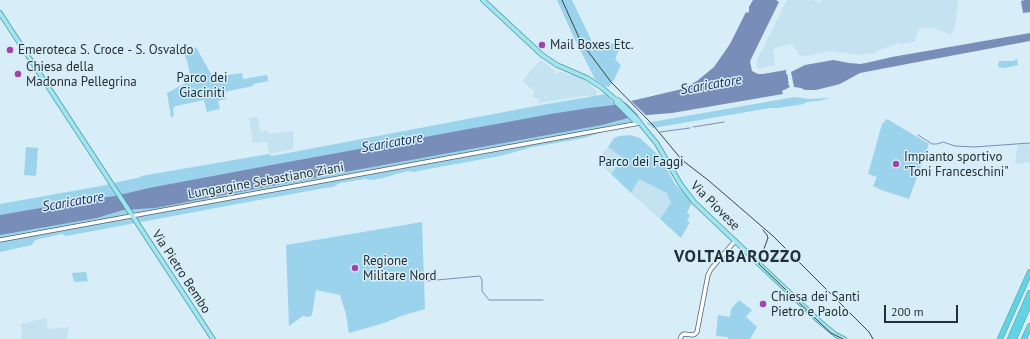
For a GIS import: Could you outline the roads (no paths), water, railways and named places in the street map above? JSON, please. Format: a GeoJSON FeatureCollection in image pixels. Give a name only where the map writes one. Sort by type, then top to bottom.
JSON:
{"type":"FeatureCollection","features":[{"type":"Feature","properties":{"kind":"highway"},"geometry":{"type":"LineString","coordinates":[[1000,339],[1030,272]]}},
{"type":"Feature","properties":{"kind":"highway"},"geometry":{"type":"LineString","coordinates":[[1014,339],[1030,293]]}},
{"type":"Feature","properties":{"kind":"highway"},"geometry":{"type":"LineString","coordinates":[[1010,339],[1030,302]]}},
{"type":"Feature","properties":{"kind":"highway"},"geometry":{"type":"LineString","coordinates":[[1024,339],[1030,326]]}},
{"type":"Feature","properties":{"kind":"main road"},"geometry":{"type":"LineString","coordinates":[[483,0],[542,55],[557,65],[580,74],[596,84],[617,101],[640,123]]}},
{"type":"Feature","properties":{"kind":"main road","name":"Via Pietro Bembo"},"geometry":{"type":"LineString","coordinates":[[0,13],[212,339]]}},
{"type":"Feature","properties":{"kind":"main road","name":"Via Piovese"},"geometry":{"type":"LineString","coordinates":[[640,123],[660,149],[677,179],[697,205],[819,321],[836,335],[844,339]]}},
{"type":"Feature","properties":{"kind":"street","name":"Lungargine Sebastiano Ziani"},"geometry":{"type":"LineString","coordinates":[[0,240],[640,123]]}},
{"type":"Feature","properties":{"kind":"street"},"geometry":{"type":"LineString","coordinates":[[697,339],[697,335],[695,334],[697,332],[707,279],[710,271],[736,241]]}},
{"type":"Feature","properties":{"kind":"street"},"geometry":{"type":"LineString","coordinates":[[680,339],[684,334],[695,334]]}},
{"type":"Feature","properties":{"kind":"water","name":"Scaricatore"},"geometry":{"type":"Polygon","coordinates":[[[753,0],[776,0],[779,2],[750,62],[752,71],[758,74],[786,70],[788,84],[790,87],[782,91],[783,94],[672,113],[635,116],[602,125],[155,208],[123,210],[97,218],[0,235],[0,215],[115,196],[149,188],[551,114],[614,105],[682,89],[697,81],[714,67],[730,44],[746,12],[748,13],[749,7],[753,0]]]}},
{"type":"Feature","properties":{"kind":"water"},"geometry":{"type":"Polygon","coordinates":[[[1030,0],[1030,12],[1023,13],[1021,1],[1030,0]]]}},
{"type":"Feature","properties":{"kind":"water"},"geometry":{"type":"Polygon","coordinates":[[[1030,33],[1030,41],[860,73],[840,84],[816,90],[805,90],[794,87],[791,72],[805,65],[833,60],[860,64],[1030,33]]]}},
{"type":"Feature","properties":{"kind":"waterway"},"geometry":{"type":"LineString","coordinates":[[693,127],[724,122]]}},
{"type":"Feature","properties":{"kind":"waterway"},"geometry":{"type":"LineString","coordinates":[[660,132],[690,128]]}},
{"type":"Feature","properties":{"kind":"waterway"},"geometry":{"type":"LineString","coordinates":[[918,135],[932,144],[943,142],[955,146],[974,147],[1030,143]]}},
{"type":"Feature","properties":{"kind":"waterway"},"geometry":{"type":"LineString","coordinates":[[426,281],[480,276],[482,280],[482,291],[489,300],[543,300]]}},
{"type":"Feature","properties":{"kind":"tram line"},"geometry":{"type":"LineString","coordinates":[[562,0],[581,42],[611,82],[652,124],[682,160],[708,180],[773,236],[869,332],[873,339]]}},
{"type":"Feature","properties":{"kind":"tram line"},"geometry":{"type":"LineString","coordinates":[[763,230],[768,238],[759,264],[831,333],[843,339]]}},
{"type":"Feature","properties":{"kind":"place","name":"Mail Boxes Etc."},"geometry":{"type":"Point","coordinates":[542,45]}},
{"type":"Feature","properties":{"kind":"place","name":"Emeroteca S. Croce - S. Osvaldo"},"geometry":{"type":"Point","coordinates":[10,50]}},
{"type":"Feature","properties":{"kind":"place","name":"Chiesa della Madonna Pellegrina"},"geometry":{"type":"Point","coordinates":[18,74]}},
{"type":"Feature","properties":{"kind":"place","name":"Impianto sportivo \"Toni Franceschini\""},"geometry":{"type":"Point","coordinates":[896,164]}},
{"type":"Feature","properties":{"kind":"place","name":"Regione Militare Nord"},"geometry":{"type":"Point","coordinates":[355,268]}},
{"type":"Feature","properties":{"kind":"place","name":"Chiesa dei Santi Pietro e Paolo"},"geometry":{"type":"Point","coordinates":[763,304]}},
{"type":"Feature","properties":{"kind":"district","name":"VOLTABAROZZO"},"geometry":{"type":"Point","coordinates":[738,257]}},
{"type":"Feature","properties":{"kind":"park label","name":"Parco dei Giaciniti"},"geometry":{"type":"Point","coordinates":[202,86]}},
{"type":"Feature","properties":{"kind":"park label","name":"Parco dei Faggi"},"geometry":{"type":"Point","coordinates":[641,162]}}]}
